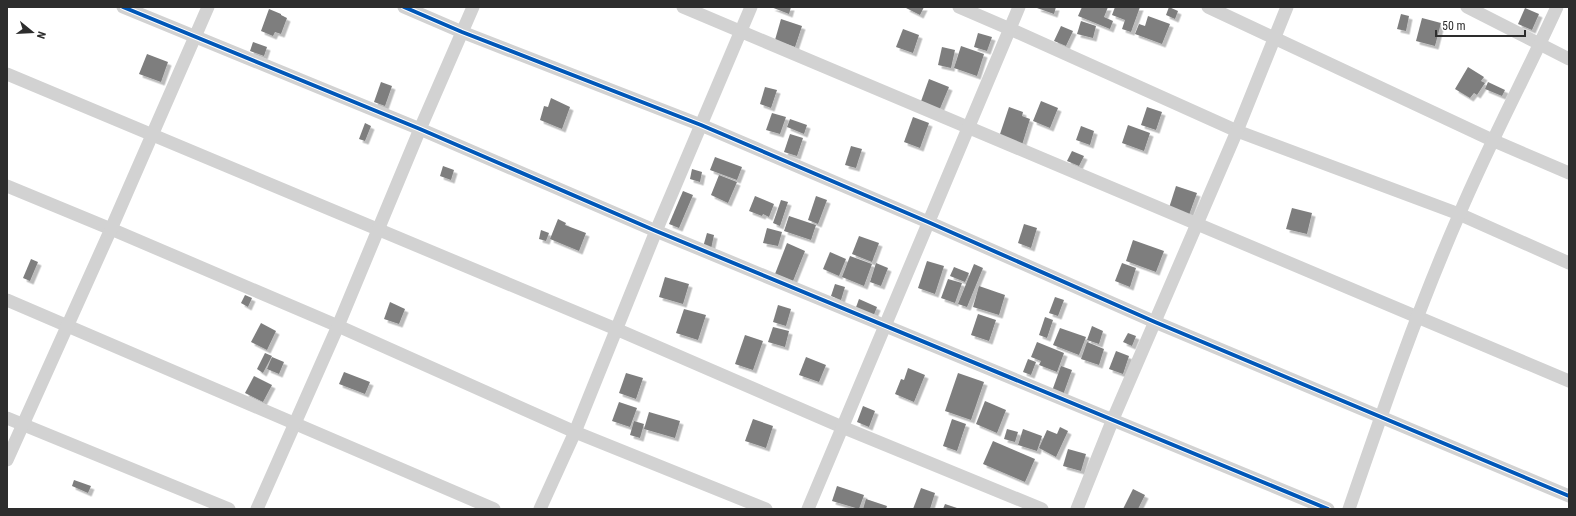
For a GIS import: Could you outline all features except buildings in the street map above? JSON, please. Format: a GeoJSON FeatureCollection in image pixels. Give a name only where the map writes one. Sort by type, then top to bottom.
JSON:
{"type":"FeatureCollection","features":[{"type":"Feature","properties":{"kind":"street"},"geometry":{"type":"LineString","coordinates":[[123,7],[420,129],[656,231],[1328,509]]}},
{"type":"Feature","properties":{"kind":"street"},"geometry":{"type":"LineString","coordinates":[[7,460],[66,326],[111,229],[208,7]]}},
{"type":"Feature","properties":{"kind":"street"},"geometry":{"type":"LineString","coordinates":[[404,7],[462,32],[701,125],[928,222],[1155,322],[1569,496]]}},
{"type":"Feature","properties":{"kind":"street"},"geometry":{"type":"LineString","coordinates":[[257,509],[338,326],[377,230],[473,7]]}},
{"type":"Feature","properties":{"kind":"street"},"geometry":{"type":"LineString","coordinates":[[683,7],[1196,225],[1569,381]]}},
{"type":"Feature","properties":{"kind":"street"},"geometry":{"type":"LineString","coordinates":[[540,509],[575,432],[656,231],[751,7]]}},
{"type":"Feature","properties":{"kind":"street"},"geometry":{"type":"LineString","coordinates":[[959,7],[1236,131],[1459,214],[1569,262]]}},
{"type":"Feature","properties":{"kind":"street"},"geometry":{"type":"LineString","coordinates":[[808,509],[1020,7]]}},
{"type":"Feature","properties":{"kind":"street"},"geometry":{"type":"LineString","coordinates":[[1208,7],[1492,140],[1569,173]]}},
{"type":"Feature","properties":{"kind":"street"},"geometry":{"type":"LineString","coordinates":[[1077,509],[1113,419],[1236,131],[1287,7]]}},
{"type":"Feature","properties":{"kind":"street"},"geometry":{"type":"LineString","coordinates":[[1467,7],[1569,58]]}},
{"type":"Feature","properties":{"kind":"street"},"geometry":{"type":"LineString","coordinates":[[1349,509],[1416,317],[1492,140],[1557,7]]}},
{"type":"Feature","properties":{"kind":"street"},"geometry":{"type":"LineString","coordinates":[[7,74],[616,329],[842,427],[1042,509]]}},
{"type":"Feature","properties":{"kind":"street"},"geometry":{"type":"LineString","coordinates":[[7,186],[338,326],[575,432],[766,509]]}},
{"type":"Feature","properties":{"kind":"street"},"geometry":{"type":"LineString","coordinates":[[7,300],[494,509]]}},
{"type":"Feature","properties":{"kind":"street"},"geometry":{"type":"LineString","coordinates":[[7,418],[229,509]]}},
{"type":"Feature","properties":{"kind":"cycle path"},"geometry":{"type":"LineString","coordinates":[[123,7],[420,129],[656,231],[1328,509]]}},
{"type":"Feature","properties":{"kind":"cycle path"},"geometry":{"type":"LineString","coordinates":[[404,7],[462,32],[701,125],[928,222],[1155,322],[1569,496]]}}]}
